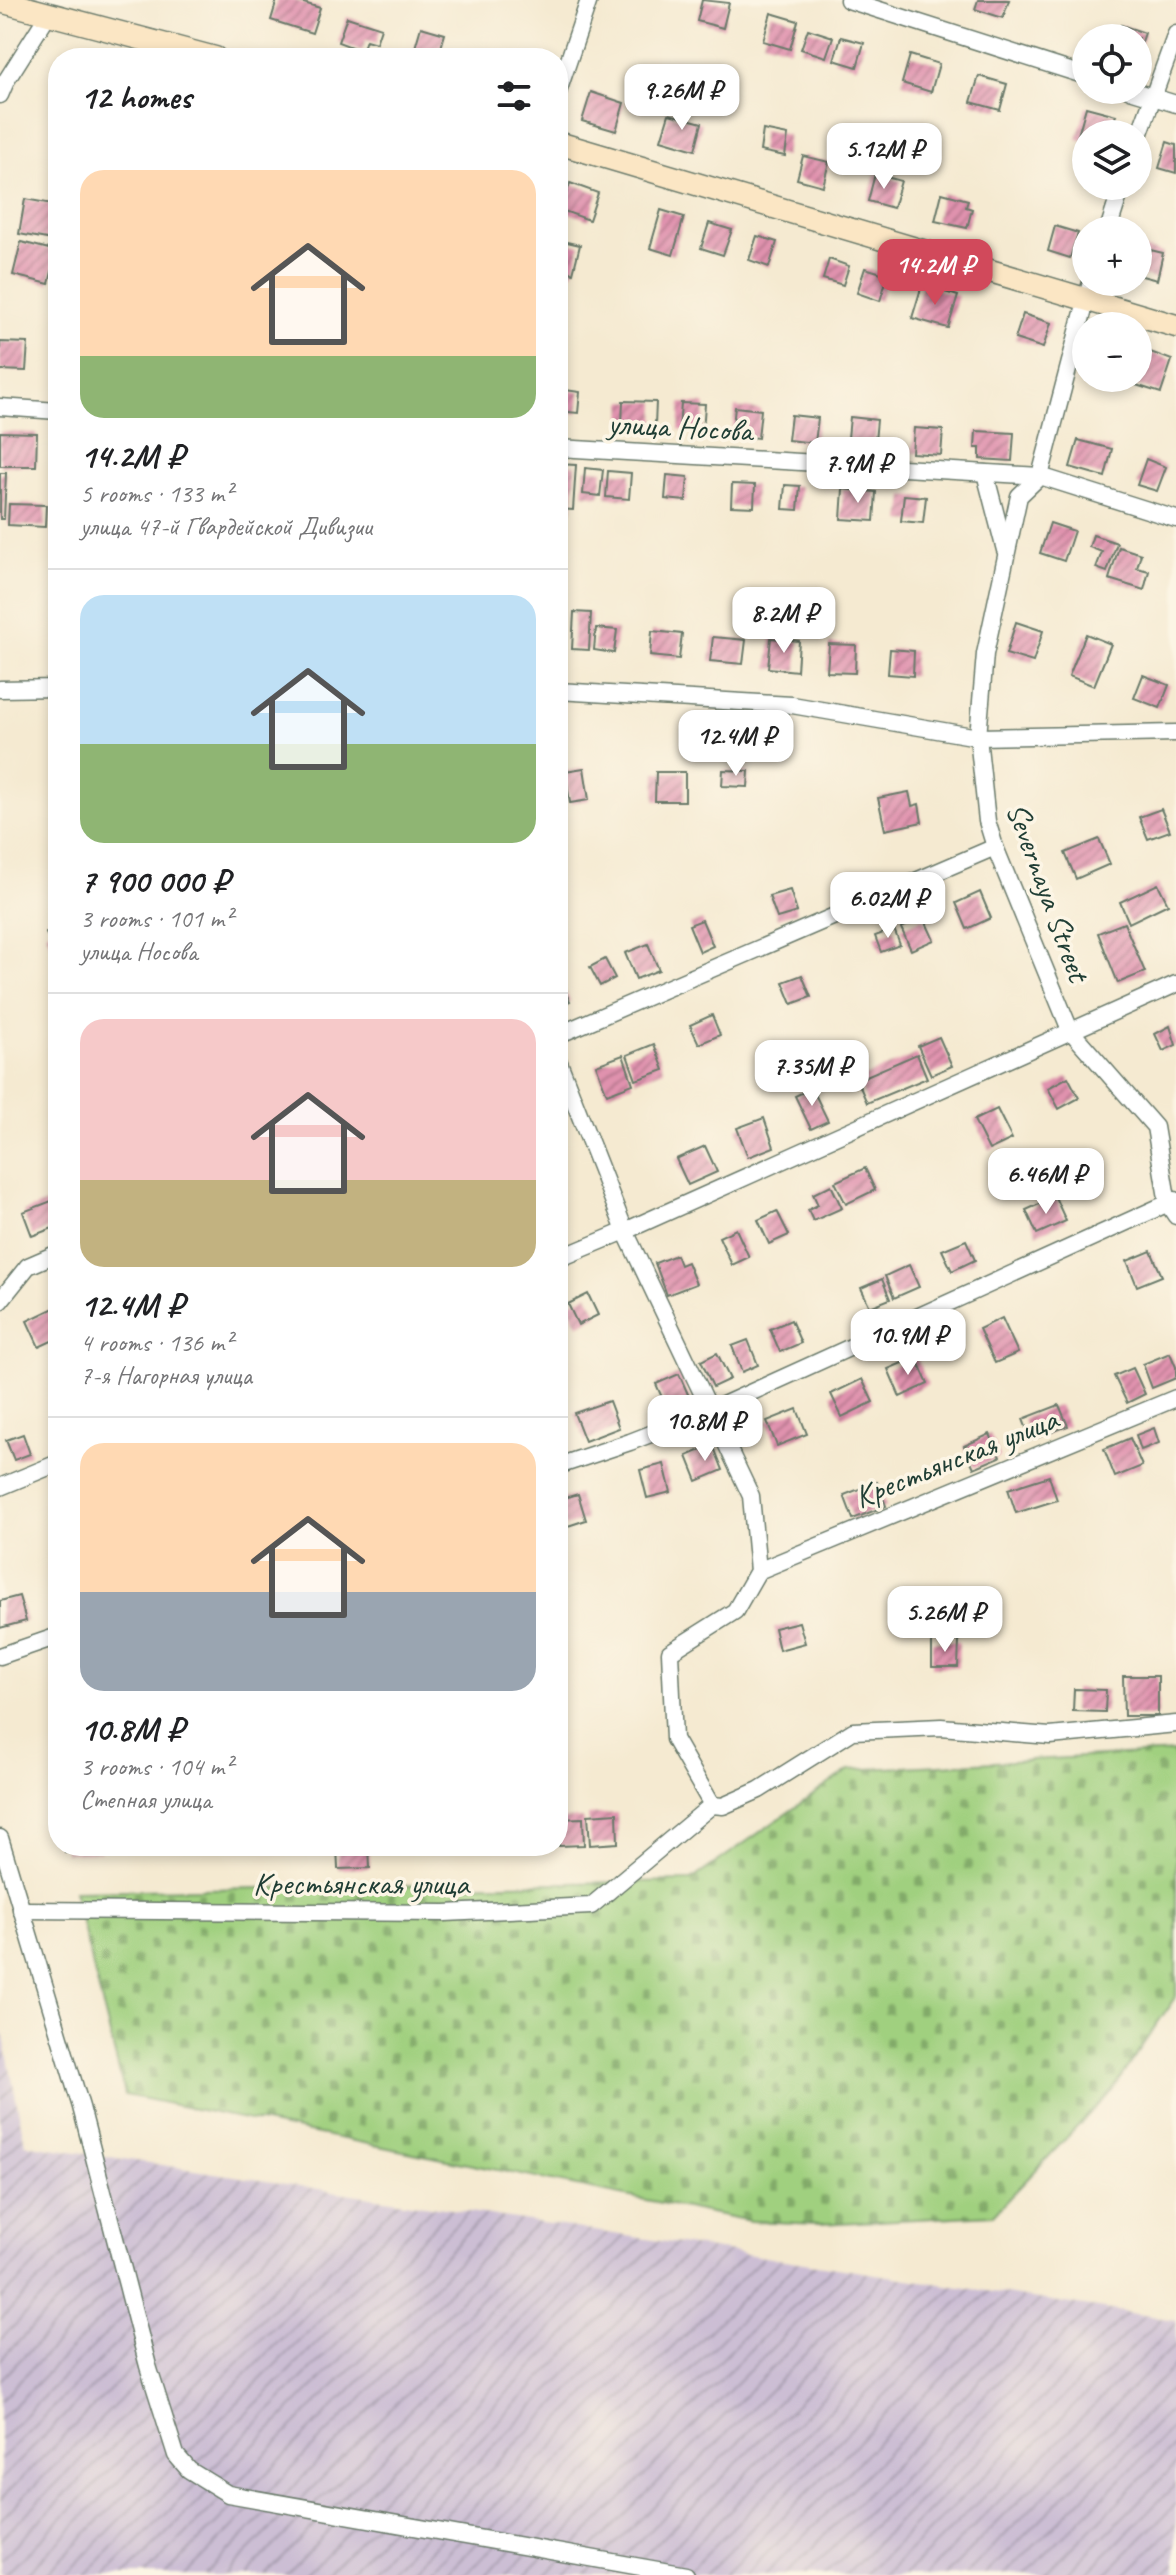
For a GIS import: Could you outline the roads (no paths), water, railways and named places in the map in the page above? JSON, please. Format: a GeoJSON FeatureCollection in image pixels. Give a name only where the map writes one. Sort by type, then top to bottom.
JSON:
{"type":"FeatureCollection","features":[{"type":"Feature","properties":{"kind":"main road"},"geometry":{"type":"LineString","coordinates":[[0,1],[178,48]]}},
{"type":"Feature","properties":{"kind":"main road"},"geometry":{"type":"LineString","coordinates":[[568,146],[1072,287]]}},
{"type":"Feature","properties":{"kind":"main road"},"geometry":{"type":"LineString","coordinates":[[1101,296],[1176,326]]}},
{"type":"Feature","properties":{"kind":"street"},"geometry":{"type":"LineString","coordinates":[[568,62],[589,0]]}},
{"type":"Feature","properties":{"kind":"street"},"geometry":{"type":"LineString","coordinates":[[848,0],[1072,72]]}},
{"type":"Feature","properties":{"kind":"street"},"geometry":{"type":"LineString","coordinates":[[0,95],[49,13]]}},
{"type":"Feature","properties":{"kind":"street"},"geometry":{"type":"LineString","coordinates":[[1152,94],[1176,34]]}},
{"type":"Feature","properties":{"kind":"street"},"geometry":{"type":"LineString","coordinates":[[1152,97],[1176,104]]}},
{"type":"Feature","properties":{"kind":"street","name":"Severnaya Street"},"geometry":{"type":"LineString","coordinates":[[1087,296],[1040,476],[1019,496],[985,654],[978,737],[987,821],[995,847],[1070,1030],[1155,1127],[1173,1206]]}},
{"type":"Feature","properties":{"kind":"street"},"geometry":{"type":"LineString","coordinates":[[0,407],[48,410]]}},
{"type":"Feature","properties":{"kind":"street","name":"улица Носова"},"geometry":{"type":"LineString","coordinates":[[568,449],[1040,476],[1176,519]]}},
{"type":"Feature","properties":{"kind":"street"},"geometry":{"type":"LineString","coordinates":[[985,473],[1006,555]]}},
{"type":"Feature","properties":{"kind":"street"},"geometry":{"type":"LineString","coordinates":[[0,689],[48,688]]}},
{"type":"Feature","properties":{"kind":"street"},"geometry":{"type":"LineString","coordinates":[[568,692],[792,705],[978,737],[1176,733]]}},
{"type":"Feature","properties":{"kind":"street"},"geometry":{"type":"LineString","coordinates":[[568,1031],[995,847]]}},
{"type":"Feature","properties":{"kind":"street"},"geometry":{"type":"LineString","coordinates":[[568,1255],[1176,984]]}},
{"type":"Feature","properties":{"kind":"street"},"geometry":{"type":"LineString","coordinates":[[568,1086],[625,1231],[751,1496],[758,1571],[735,1611],[670,1652],[674,1739],[712,1805],[723,1806],[759,1790],[853,1731],[941,1727],[1050,1736],[1176,1724]]}},
{"type":"Feature","properties":{"kind":"street"},"geometry":{"type":"LineString","coordinates":[[568,1462],[710,1411],[1173,1206]]}},
{"type":"Feature","properties":{"kind":"street"},"geometry":{"type":"LineString","coordinates":[[0,1301],[28,1266],[48,1257]]}},
{"type":"Feature","properties":{"kind":"street","name":"Крестьянская улица"},"geometry":{"type":"LineString","coordinates":[[758,1571],[1176,1398]]}},
{"type":"Feature","properties":{"kind":"street"},"geometry":{"type":"LineString","coordinates":[[0,1487],[48,1467]]}},
{"type":"Feature","properties":{"kind":"street"},"geometry":{"type":"LineString","coordinates":[[0,1656],[48,1639]]}},
{"type":"Feature","properties":{"kind":"street","name":"Крестьянская улица"},"geometry":{"type":"LineString","coordinates":[[21,1910],[445,1913],[591,1906],[712,1805]]}},
{"type":"Feature","properties":{"kind":"street"},"geometry":{"type":"LineString","coordinates":[[0,1838],[81,2107],[148,2366],[176,2455],[189,2470],[228,2494],[686,2575]]}}]}
